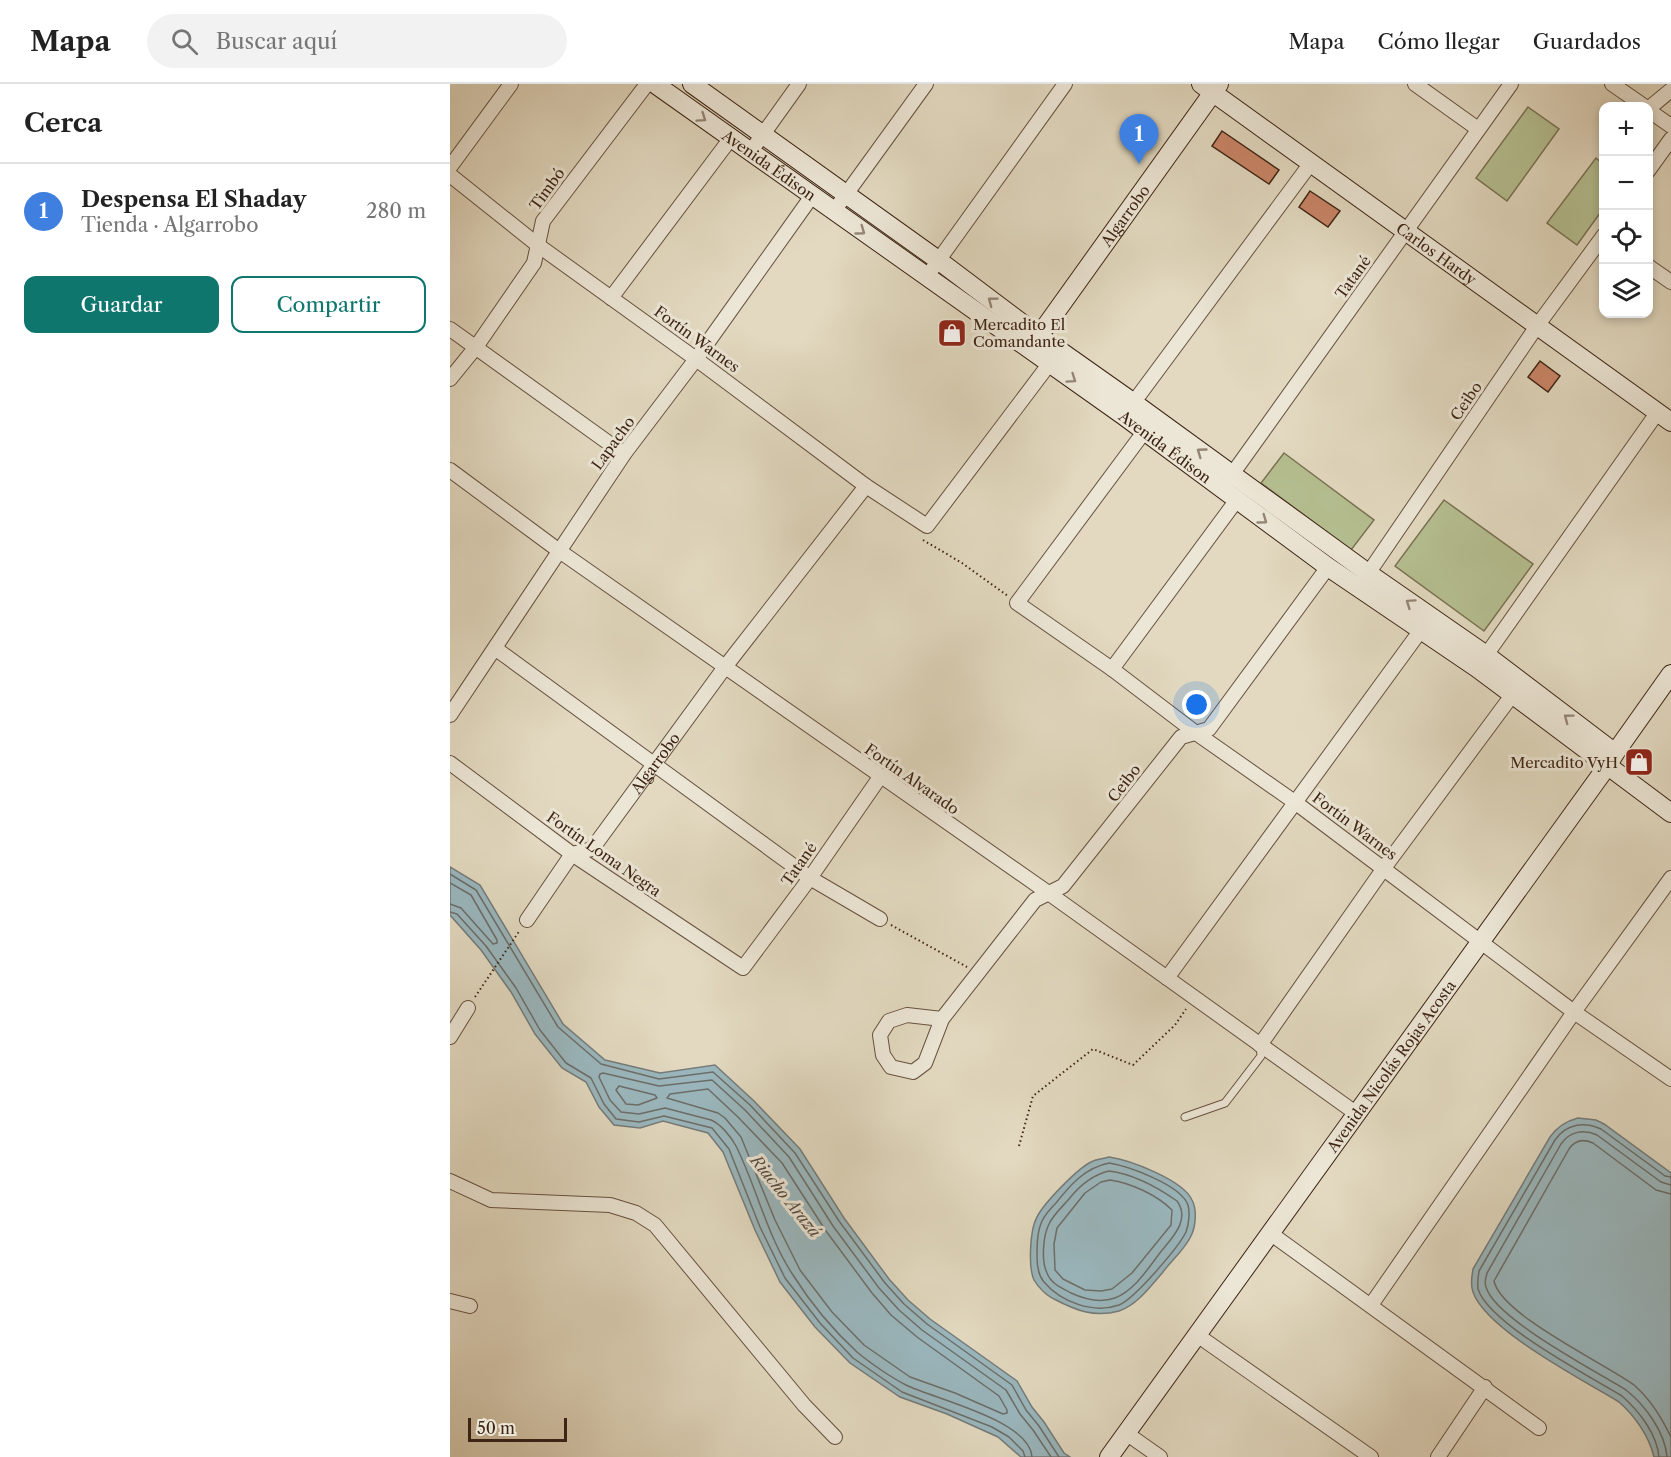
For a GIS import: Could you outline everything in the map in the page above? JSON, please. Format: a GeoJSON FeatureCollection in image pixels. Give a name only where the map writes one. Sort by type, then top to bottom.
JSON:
{"type":"FeatureCollection","features":[{"type":"Feature","properties":{"kind":"main road","name":"Avenida Édison"},"geometry":{"type":"LineString","coordinates":[[655,84],[926,277],[1034,342],[1129,409],[1227,482],[1481,662],[1611,759],[1671,813]]}},
{"type":"Feature","properties":{"kind":"main road","name":"Avenida Édison"},"geometry":{"type":"LineString","coordinates":[[692,84],[938,260],[1034,342],[1050,363],[1129,409],[1144,432],[1227,482],[1236,501],[1328,567],[1364,580],[1421,630],[1481,662],[1513,694],[1611,759]]}},
{"type":"Feature","properties":{"kind":"main road","name":"Carlos Hardy"},"geometry":{"type":"LineString","coordinates":[[1211,87],[1311,163],[1664,417]]}},
{"type":"Feature","properties":{"kind":"main road","name":"Algarrobo"},"geometry":{"type":"LineString","coordinates":[[1034,342],[1211,87]]}},
{"type":"Feature","properties":{"kind":"main road","name":"Avenida Nicolás Rojas Acosta"},"geometry":{"type":"LineString","coordinates":[[1109,1457],[1671,674]]}},
{"type":"Feature","properties":{"kind":"street"},"geometry":{"type":"LineString","coordinates":[[450,167],[511,84]]}},
{"type":"Feature","properties":{"kind":"street","name":"Timbó"},"geometry":{"type":"LineString","coordinates":[[450,379],[476,347],[534,263],[543,221],[647,84]]}},
{"type":"Feature","properties":{"kind":"street"},"geometry":{"type":"LineString","coordinates":[[751,151],[799,84]]}},
{"type":"Feature","properties":{"kind":"street"},"geometry":{"type":"LineString","coordinates":[[834,211],[926,84]]}},
{"type":"Feature","properties":{"kind":"street"},"geometry":{"type":"LineString","coordinates":[[926,277],[1065,84]]}},
{"type":"Feature","properties":{"kind":"street"},"geometry":{"type":"LineString","coordinates":[[1415,84],[1478,129]]}},
{"type":"Feature","properties":{"kind":"street","name":"Tatané"},"geometry":{"type":"LineString","coordinates":[[1227,482],[1510,84]]}},
{"type":"Feature","properties":{"kind":"street"},"geometry":{"type":"LineString","coordinates":[[1612,84],[1638,102]]}},
{"type":"Feature","properties":{"kind":"street"},"geometry":{"type":"LineString","coordinates":[[1653,105],[1671,90]]}},
{"type":"Feature","properties":{"kind":"street"},"geometry":{"type":"LineString","coordinates":[[1653,113],[1671,126]]}},
{"type":"Feature","properties":{"kind":"street"},"geometry":{"type":"LineString","coordinates":[[611,298],[732,138]]}},
{"type":"Feature","properties":{"kind":"street"},"geometry":{"type":"LineString","coordinates":[[1653,164],[1671,139]]}},
{"type":"Feature","properties":{"kind":"street"},"geometry":{"type":"LineString","coordinates":[[1129,409],[1311,163]]}},
{"type":"Feature","properties":{"kind":"street","name":"Fortín Warnes"},"geometry":{"type":"LineString","coordinates":[[450,175],[539,246],[866,486],[927,526]]}},
{"type":"Feature","properties":{"kind":"street","name":"Lapacho"},"geometry":{"type":"LineString","coordinates":[[450,715],[624,454],[696,359],[812,196]]}},
{"type":"Feature","properties":{"kind":"street","name":"Ceibo"},"geometry":{"type":"LineString","coordinates":[[1364,580],[1537,326],[1599,242]]}},
{"type":"Feature","properties":{"kind":"street"},"geometry":{"type":"LineString","coordinates":[[1653,269],[1671,282]]}},
{"type":"Feature","properties":{"kind":"street"},"geometry":{"type":"LineString","coordinates":[[450,329],[624,454]]}},
{"type":"Feature","properties":{"kind":"street"},"geometry":{"type":"LineString","coordinates":[[927,526],[1050,363]]}},
{"type":"Feature","properties":{"kind":"street"},"geometry":{"type":"LineString","coordinates":[[1481,662],[1664,417]]}},
{"type":"Feature","properties":{"kind":"street"},"geometry":{"type":"LineString","coordinates":[[1017,603],[1144,432]]}},
{"type":"Feature","properties":{"kind":"street","name":"Fortín Alvarado"},"geometry":{"type":"LineString","coordinates":[[450,470],[558,550],[1047,892],[1357,1114]]}},
{"type":"Feature","properties":{"kind":"street","name":"Algarrobo"},"geometry":{"type":"LineString","coordinates":[[527,920],[572,854],[592,849],[655,766],[725,667],[866,486]]}},
{"type":"Feature","properties":{"kind":"street"},"geometry":{"type":"LineString","coordinates":[[1112,669],[1236,501]]}},
{"type":"Feature","properties":{"kind":"street","name":"Ceibo"},"geometry":{"type":"LineString","coordinates":[[942,1019],[907,1015],[889,1021],[880,1035],[883,1055],[891,1066],[913,1072],[925,1063],[942,1019],[1035,900],[1063,886],[1181,737],[1209,729],[1328,567]]}},
{"type":"Feature","properties":{"kind":"street","name":"Fortín Warnes"},"geometry":{"type":"LineString","coordinates":[[1017,603],[1296,803],[1574,1012],[1671,1079]]}},
{"type":"Feature","properties":{"kind":"street"},"geometry":{"type":"LineString","coordinates":[[1167,978],[1421,630]]}},
{"type":"Feature","properties":{"kind":"street"},"geometry":{"type":"LineString","coordinates":[[496,649],[810,878],[880,919]]}},
{"type":"Feature","properties":{"kind":"street"},"geometry":{"type":"LineString","coordinates":[[1260,1045],[1384,868],[1513,694]]}},
{"type":"Feature","properties":{"kind":"street","name":"Fortín Loma Negra"},"geometry":{"type":"LineString","coordinates":[[450,763],[572,854],[743,968]]}},
{"type":"Feature","properties":{"kind":"street","name":"Tatané"},"geometry":{"type":"LineString","coordinates":[[743,968],[810,878],[880,777]]}},
{"type":"Feature","properties":{"kind":"street"},"geometry":{"type":"LineString","coordinates":[[1371,1305],[1574,1012],[1671,878]]}},
{"type":"Feature","properties":{"kind":"street"},"geometry":{"type":"LineString","coordinates":[[450,1037],[468,1008]]}},
{"type":"Feature","properties":{"kind":"street"},"geometry":{"type":"LineString","coordinates":[[450,1181],[491,1200],[610,1205],[636,1213],[655,1225],[804,1405],[835,1437]]}},
{"type":"Feature","properties":{"kind":"street"},"geometry":{"type":"LineString","coordinates":[[1270,1233],[1539,1428]]}},
{"type":"Feature","properties":{"kind":"street"},"geometry":{"type":"LineString","coordinates":[[450,1301],[470,1306]]}},
{"type":"Feature","properties":{"kind":"street"},"geometry":{"type":"LineString","coordinates":[[1197,1335],[1371,1457]]}},
{"type":"Feature","properties":{"kind":"street"},"geometry":{"type":"LineString","coordinates":[[1438,1457],[1485,1387]]}},
{"type":"Feature","properties":{"kind":"street"},"geometry":{"type":"LineString","coordinates":[[1126,1433],[1160,1457]]}},
{"type":"Feature","properties":{"kind":"lane"},"geometry":{"type":"LineString","coordinates":[[1185,1117],[1225,1103],[1261,1056],[1260,1045]]}},
{"type":"Feature","properties":{"kind":"path"},"geometry":{"type":"LineString","coordinates":[[927,526],[922,539],[962,562],[1017,603]]}},
{"type":"Feature","properties":{"kind":"path"},"geometry":{"type":"LineString","coordinates":[[880,919],[978,973]]}},
{"type":"Feature","properties":{"kind":"path"},"geometry":{"type":"LineString","coordinates":[[468,1008],[527,920]]}},
{"type":"Feature","properties":{"kind":"path"},"geometry":{"type":"LineString","coordinates":[[1019,1146],[1033,1096],[1093,1049],[1133,1065],[1175,1025],[1194,997]]}},
{"type":"Feature","properties":{"kind":"green space"},"geometry":{"type":"Polygon","coordinates":[[[1528,107],[1559,129],[1507,201],[1476,178],[1528,107]]]}},
{"type":"Feature","properties":{"kind":"green space"},"geometry":{"type":"Polygon","coordinates":[[[1596,158],[1599,161],[1599,215],[1577,245],[1547,223],[1596,158]]]}},
{"type":"Feature","properties":{"kind":"green space"},"geometry":{"type":"Polygon","coordinates":[[[1284,453],[1374,520],[1351,550],[1261,483],[1284,453]]]}},
{"type":"Feature","properties":{"kind":"green space"},"geometry":{"type":"Polygon","coordinates":[[[1444,500],[1533,564],[1484,631],[1395,566],[1444,500]]]}},
{"type":"Feature","properties":{"kind":"water","name":"Riacho Arazá"},"geometry":{"type":"Polygon","coordinates":[[[450,867],[480,885],[563,1024],[605,1060],[660,1073],[715,1065],[754,1101],[800,1149],[844,1218],[889,1279],[930,1319],[1017,1381],[1064,1453],[1070,1457],[1021,1457],[998,1437],[947,1414],[900,1397],[850,1363],[815,1327],[780,1282],[755,1230],[723,1152],[708,1133],[663,1121],[640,1128],[614,1125],[599,1107],[586,1082],[562,1068],[535,1034],[511,992],[481,950],[450,915],[450,867]]]}},
{"type":"Feature","properties":{"kind":"water"},"geometry":{"type":"Polygon","coordinates":[[[1578,1118],[1596,1120],[1604,1124],[1671,1173],[1671,1457],[1654,1457],[1641,1427],[1619,1402],[1560,1368],[1515,1338],[1482,1307],[1472,1289],[1473,1269],[1550,1137],[1562,1125],[1578,1118]]]}},
{"type":"Feature","properties":{"kind":"water"},"geometry":{"type":"Polygon","coordinates":[[[1109,1157],[1155,1172],[1178,1185],[1192,1200],[1195,1208],[1195,1223],[1188,1241],[1138,1300],[1119,1311],[1101,1314],[1077,1309],[1048,1296],[1034,1280],[1030,1258],[1035,1223],[1046,1203],[1091,1162],[1109,1157]]]}},
{"type":"Feature","properties":{"kind":"building"},"geometry":{"type":"Polygon","coordinates":[[[1222,131],[1279,170],[1269,184],[1212,146],[1222,131]]]}},
{"type":"Feature","properties":{"kind":"building"},"geometry":{"type":"Polygon","coordinates":[[[1310,191],[1340,211],[1328,227],[1299,207],[1310,191]]]}},
{"type":"Feature","properties":{"kind":"building"},"geometry":{"type":"Polygon","coordinates":[[[1540,361],[1560,376],[1548,392],[1528,377],[1540,361]]]}},
{"type":"Feature","properties":{"kind":"place","name":"Despensa El Shaday"},"geometry":{"type":"Point","coordinates":[1139,164]}},
{"type":"Feature","properties":{"kind":"place","name":"Mercadito El Comandante"},"geometry":{"type":"Point","coordinates":[952,333]}},
{"type":"Feature","properties":{"kind":"place","name":"Mercadito VyH"},"geometry":{"type":"Point","coordinates":[1639,762]}}]}
